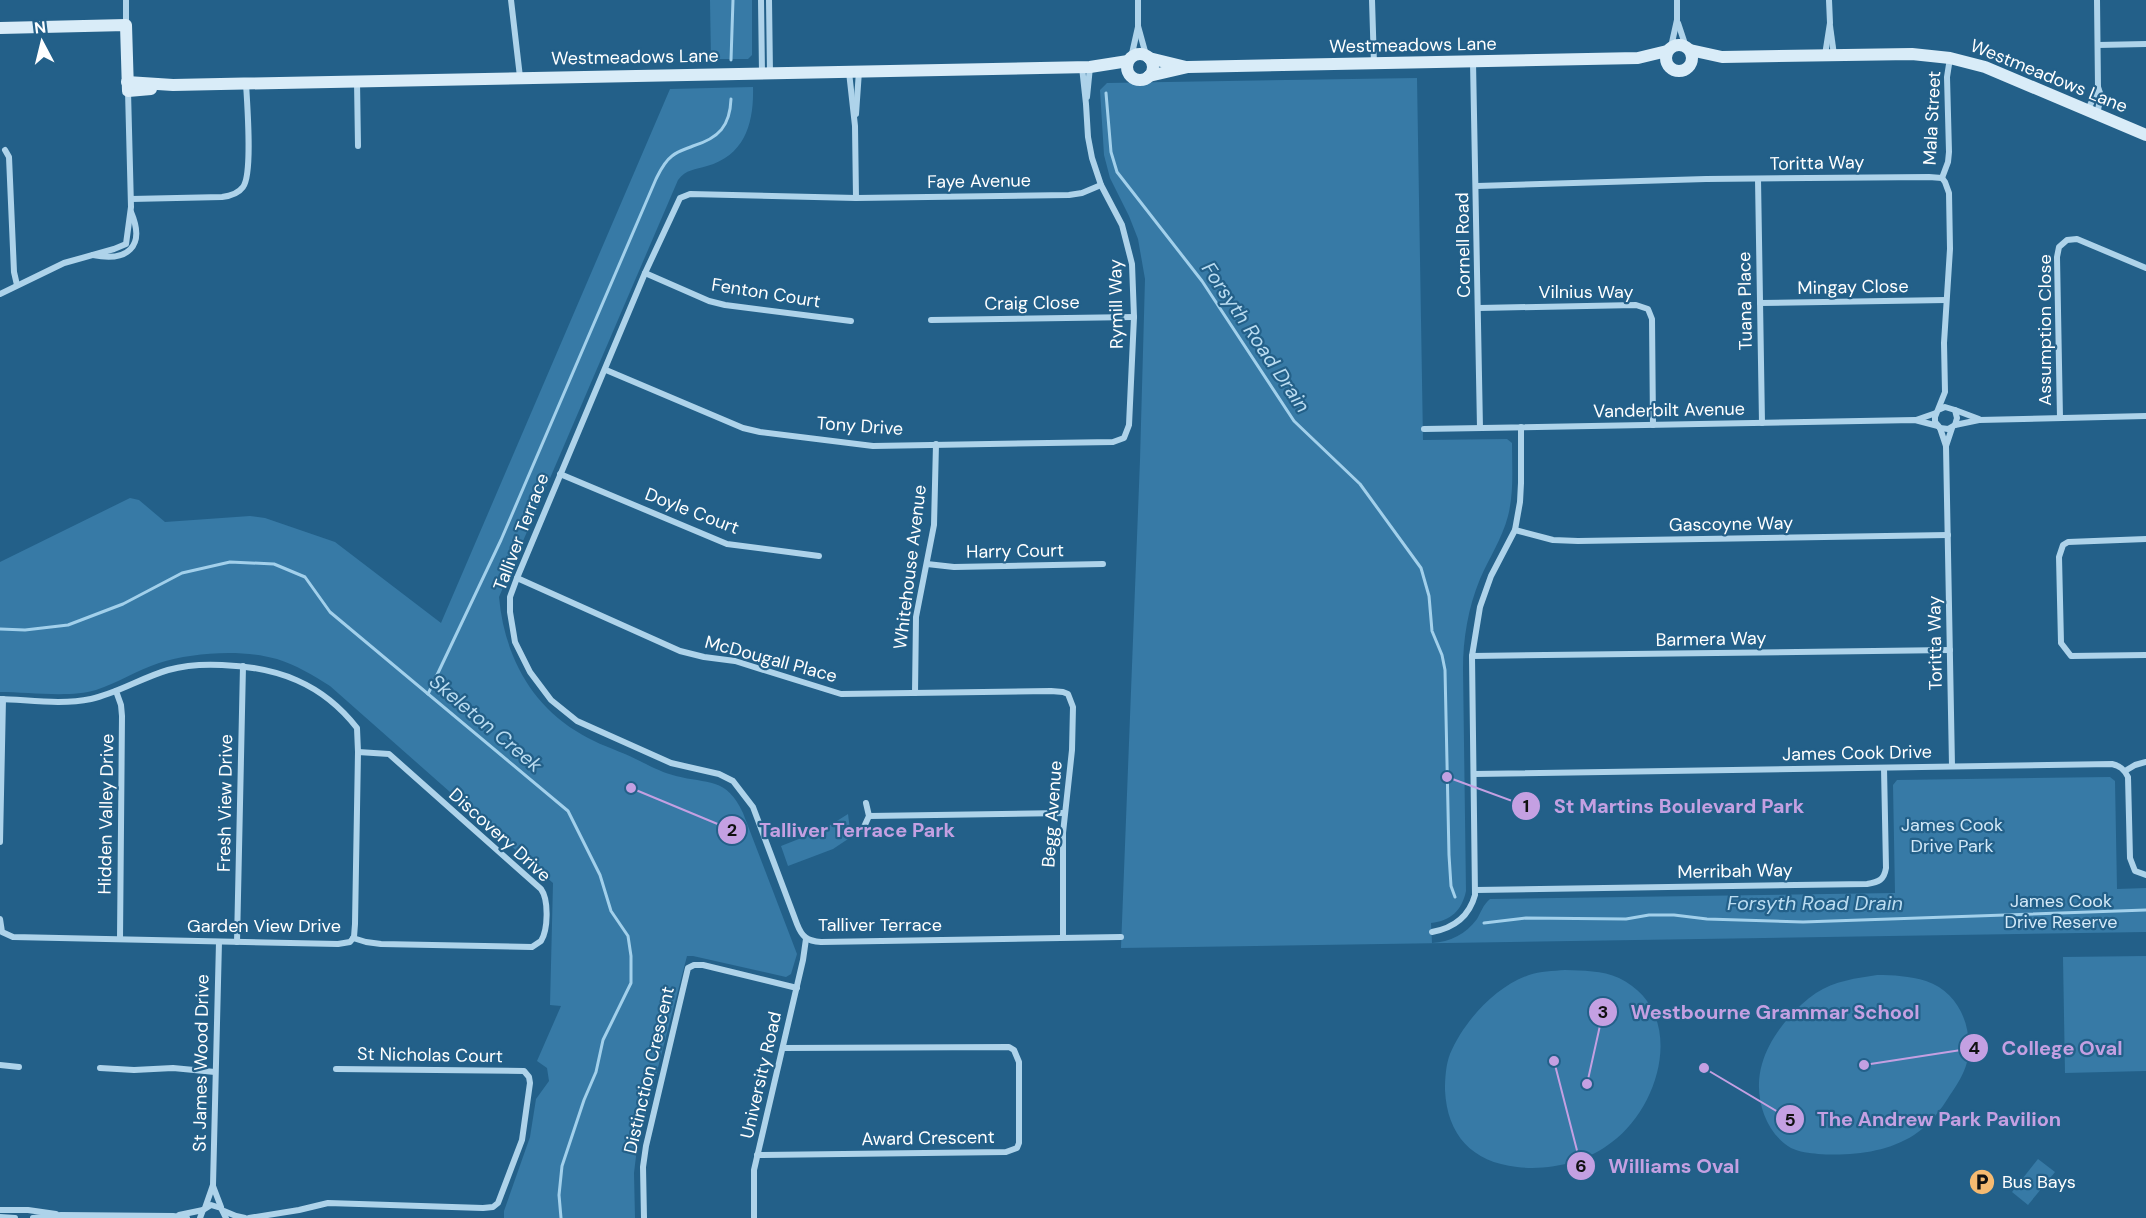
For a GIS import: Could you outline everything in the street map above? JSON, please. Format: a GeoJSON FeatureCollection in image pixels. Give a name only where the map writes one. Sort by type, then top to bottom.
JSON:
{"type":"FeatureCollection","features":[{"type":"Feature","properties":{"kind":"street"},"geometry":{"type":"LineString","coordinates":[[0,294],[64,263],[126,244],[131,199],[126,0]]}},
{"type":"Feature","properties":{"kind":"street"},"geometry":{"type":"LineString","coordinates":[[511,0],[520,77]]}},
{"type":"Feature","properties":{"kind":"street"},"geometry":{"type":"LineString","coordinates":[[761,0],[766,73]]}},
{"type":"Feature","properties":{"kind":"street"},"geometry":{"type":"LineString","coordinates":[[766,73],[769,0]]}},
{"type":"Feature","properties":{"kind":"street"},"geometry":{"type":"LineString","coordinates":[[1138,0],[1138,26],[1129,73],[1143,78],[1153,66],[1138,26]]}},
{"type":"Feature","properties":{"kind":"street"},"geometry":{"type":"LineString","coordinates":[[1372,0],[1374,64]]}},
{"type":"Feature","properties":{"kind":"street"},"geometry":{"type":"LineString","coordinates":[[1677,0],[1677,20],[1665,58],[1668,66],[1678,72],[1690,66],[1692,58],[1677,20]]}},
{"type":"Feature","properties":{"kind":"street"},"geometry":{"type":"LineString","coordinates":[[1829,0],[1830,55]]}},
{"type":"Feature","properties":{"kind":"street"},"geometry":{"type":"LineString","coordinates":[[2093,112],[2098,87],[2097,0]]}},
{"type":"Feature","properties":{"kind":"street"},"geometry":{"type":"LineString","coordinates":[[0,28],[126,25]]}},
{"type":"Feature","properties":{"kind":"street"},"geometry":{"type":"LineString","coordinates":[[2098,45],[2146,44]]}},
{"type":"Feature","properties":{"kind":"street"},"geometry":{"type":"LineString","coordinates":[[1669,49],[1679,45],[1688,48]]}},
{"type":"Feature","properties":{"kind":"street","name":"Westmeadows Lane"},"geometry":{"type":"LineString","coordinates":[[1688,48],[1722,57]]}},
{"type":"Feature","properties":{"kind":"street","name":"Westmeadows Lane"},"geometry":{"type":"LineString","coordinates":[[1090,67],[1143,78],[1188,67],[1638,58],[1669,49]]}},
{"type":"Feature","properties":{"kind":"street"},"geometry":{"type":"LineString","coordinates":[[1130,59],[1136,54],[1148,57]]}},
{"type":"Feature","properties":{"kind":"street","name":"Westmeadows Lane"},"geometry":{"type":"LineString","coordinates":[[1690,66],[1722,57],[1912,54],[1950,58],[1985,67],[2146,135]]}},
{"type":"Feature","properties":{"kind":"street","name":"Westmeadows Lane"},"geometry":{"type":"LineString","coordinates":[[1148,57],[1188,67]]}},
{"type":"Feature","properties":{"kind":"street","name":"Westmeadows Lane"},"geometry":{"type":"LineString","coordinates":[[1638,58],[1668,66]]}},
{"type":"Feature","properties":{"kind":"street","name":"Mala Street"},"geometry":{"type":"LineString","coordinates":[[1942,178],[1949,152],[1947,77],[1950,58]]}},
{"type":"Feature","properties":{"kind":"street","name":"Westmeadows Lane"},"geometry":{"type":"LineString","coordinates":[[128,87],[357,80],[1090,67],[1130,59]]}},
{"type":"Feature","properties":{"kind":"street","name":"Cornell Road"},"geometry":{"type":"LineString","coordinates":[[1473,62],[1480,428]]}},
{"type":"Feature","properties":{"kind":"street","name":"Rymill Way"},"geometry":{"type":"LineString","coordinates":[[1090,67],[1086,104],[1090,148],[1101,185],[1122,225],[1129,247],[1134,277],[1129,425],[1124,438]]}},
{"type":"Feature","properties":{"kind":"street"},"geometry":{"type":"LineString","coordinates":[[854,72],[856,198]]}},
{"type":"Feature","properties":{"kind":"street"},"geometry":{"type":"LineString","coordinates":[[357,80],[358,146]]}},
{"type":"Feature","properties":{"kind":"street"},"geometry":{"type":"LineString","coordinates":[[131,199],[222,197],[233,195],[243,187],[249,173],[246,83]]}},
{"type":"Feature","properties":{"kind":"street"},"geometry":{"type":"LineString","coordinates":[[5,147],[9,158],[14,272],[17,285]]}},
{"type":"Feature","properties":{"kind":"street"},"geometry":{"type":"LineString","coordinates":[[1942,178],[1946,182],[1949,193],[1950,249],[1946,300],[1945,392],[1935,417],[1939,427],[1953,427],[1979,420],[2146,416]]}},
{"type":"Feature","properties":{"kind":"street","name":"Toritta Way"},"geometry":{"type":"LineString","coordinates":[[1477,186],[1758,179],[1942,178]]}},
{"type":"Feature","properties":{"kind":"street","name":"Tuana Place"},"geometry":{"type":"LineString","coordinates":[[1758,179],[1762,423]]}},
{"type":"Feature","properties":{"kind":"street","name":"Faye Avenue"},"geometry":{"type":"LineString","coordinates":[[856,198],[1069,195],[1082,193],[1101,185]]}},
{"type":"Feature","properties":{"kind":"street","name":"Talliver Terrace"},"geometry":{"type":"LineString","coordinates":[[856,198],[683,195],[675,203],[510,597],[515,642],[530,672],[551,700],[577,721],[671,764],[719,774],[733,781],[753,807],[797,924],[806,939],[821,942],[1121,937]]}},
{"type":"Feature","properties":{"kind":"street"},"geometry":{"type":"LineString","coordinates":[[93,255],[119,256],[128,253],[133,248],[135,231],[130,212]]}},
{"type":"Feature","properties":{"kind":"street","name":"Assumption Close"},"geometry":{"type":"LineString","coordinates":[[2060,418],[2057,257],[2059,247],[2063,243],[2078,239],[2146,268]]}},
{"type":"Feature","properties":{"kind":"street","name":"Fenton Court"},"geometry":{"type":"LineString","coordinates":[[645,273],[709,301],[725,305],[851,321]]}},
{"type":"Feature","properties":{"kind":"street","name":"Mingay Close"},"geometry":{"type":"LineString","coordinates":[[1760,303],[1946,300]]}},
{"type":"Feature","properties":{"kind":"street","name":"Vilnius Way"},"geometry":{"type":"LineString","coordinates":[[1479,308],[1636,305],[1648,309],[1652,319],[1653,425]]}},
{"type":"Feature","properties":{"kind":"street","name":"Craig Close"},"geometry":{"type":"LineString","coordinates":[[931,320],[1134,317]]}},
{"type":"Feature","properties":{"kind":"street","name":"Tony Drive"},"geometry":{"type":"LineString","coordinates":[[606,370],[743,428],[760,432],[873,446],[1113,442],[1124,438]]}},
{"type":"Feature","properties":{"kind":"street"},"geometry":{"type":"LineString","coordinates":[[1945,392],[1957,418],[1953,427]]}},
{"type":"Feature","properties":{"kind":"street"},"geometry":{"type":"LineString","coordinates":[[1937,411],[1945,407],[1979,420]]}},
{"type":"Feature","properties":{"kind":"street","name":"Vanderbilt Avenue"},"geometry":{"type":"LineString","coordinates":[[1915,420],[1937,411]]}},
{"type":"Feature","properties":{"kind":"street","name":"Vanderbilt Avenue"},"geometry":{"type":"LineString","coordinates":[[1424,429],[1915,420],[1939,427]]}},
{"type":"Feature","properties":{"kind":"street"},"geometry":{"type":"LineString","coordinates":[[1432,932],[1442,931],[1459,922],[1468,912],[1476,890],[1472,656],[1480,607],[1491,576],[1515,530],[1520,502],[1521,427]]}},
{"type":"Feature","properties":{"kind":"street","name":"Toritta Way"},"geometry":{"type":"LineString","coordinates":[[1939,427],[1946,446],[1952,766]]}},
{"type":"Feature","properties":{"kind":"street","name":"Toritta Way"},"geometry":{"type":"LineString","coordinates":[[1946,446],[1953,427]]}},
{"type":"Feature","properties":{"kind":"street","name":"Whitehouse Avenue"},"geometry":{"type":"LineString","coordinates":[[915,693],[916,617],[927,564],[936,501],[936,444]]}},
{"type":"Feature","properties":{"kind":"street","name":"Doyle Court"},"geometry":{"type":"LineString","coordinates":[[560,474],[727,544],[819,556]]}},
{"type":"Feature","properties":{"kind":"street","name":"Gascoyne Way"},"geometry":{"type":"LineString","coordinates":[[1515,530],[1553,540],[1578,541],[1948,536]]}},
{"type":"Feature","properties":{"kind":"street"},"geometry":{"type":"LineString","coordinates":[[2146,539],[2076,541],[2063,545],[2059,557],[2061,643],[2065,651],[2070,656],[2146,655]]}},
{"type":"Feature","properties":{"kind":"street","name":"Harry Court"},"geometry":{"type":"LineString","coordinates":[[927,564],[954,567],[1103,564]]}},
{"type":"Feature","properties":{"kind":"street","name":"McDougall Place"},"geometry":{"type":"LineString","coordinates":[[517,578],[680,651],[735,662],[841,694],[1051,691],[1068,694]]}},
{"type":"Feature","properties":{"kind":"street","name":"Barmera Way"},"geometry":{"type":"LineString","coordinates":[[1472,656],[1950,650]]}},
{"type":"Feature","properties":{"kind":"street","name":"Garden View Drive"},"geometry":{"type":"LineString","coordinates":[[0,919],[1,931],[10,936],[219,942],[338,944],[350,942],[353,938],[355,924],[358,752],[357,728],[327,699],[299,680],[282,673],[243,666],[201,664],[178,668],[133,682],[116,691],[92,699],[75,701],[1,699]]}},
{"type":"Feature","properties":{"kind":"street","name":"Fresh View Drive"},"geometry":{"type":"LineString","coordinates":[[237,942],[243,666]]}},
{"type":"Feature","properties":{"kind":"street","name":"Hidden Valley Drive"},"geometry":{"type":"LineString","coordinates":[[116,691],[121,705],[122,724],[120,939]]}},
{"type":"Feature","properties":{"kind":"street","name":"Begg Avenue"},"geometry":{"type":"LineString","coordinates":[[1063,937],[1062,852],[1064,813],[1072,750],[1073,707],[1068,694]]}},
{"type":"Feature","properties":{"kind":"street"},"geometry":{"type":"LineString","coordinates":[[0,842],[1,699]]}},
{"type":"Feature","properties":{"kind":"street","name":"Discovery Drive"},"geometry":{"type":"LineString","coordinates":[[353,938],[372,944],[532,947],[541,941],[545,931],[545,896],[541,889],[390,755],[358,752]]}},
{"type":"Feature","properties":{"kind":"street"},"geometry":{"type":"LineString","coordinates":[[2146,762],[2125,771],[2129,786],[2130,858],[2135,871],[2146,875]]}},
{"type":"Feature","properties":{"kind":"street","name":"James Cook Drive"},"geometry":{"type":"LineString","coordinates":[[1473,774],[2112,764],[2125,771]]}},
{"type":"Feature","properties":{"kind":"street","name":"Merribah Way"},"geometry":{"type":"LineString","coordinates":[[1476,890],[1868,884],[1877,882],[1882,879],[1886,868],[1884,768]]}},
{"type":"Feature","properties":{"kind":"street"},"geometry":{"type":"LineString","coordinates":[[863,829],[869,816],[866,803]]}},
{"type":"Feature","properties":{"kind":"street"},"geometry":{"type":"LineString","coordinates":[[869,816],[1064,813]]}},
{"type":"Feature","properties":{"kind":"street","name":"University Road"},"geometry":{"type":"LineString","coordinates":[[754,1218],[754,1177],[758,1155],[797,988],[806,939]]}},
{"type":"Feature","properties":{"kind":"street","name":"St James Wood Drive"},"geometry":{"type":"LineString","coordinates":[[200,1218],[213,1185],[219,942]]}},
{"type":"Feature","properties":{"kind":"street","name":"Distinction Crescent"},"geometry":{"type":"LineString","coordinates":[[644,1218],[643,1167],[646,1146],[688,969],[694,965],[703,965],[797,988]]}},
{"type":"Feature","properties":{"kind":"street","name":"Award Crescent"},"geometry":{"type":"LineString","coordinates":[[758,1155],[1006,1152],[1017,1148],[1019,1143],[1019,1062],[1014,1050],[1009,1047],[783,1048]]}},
{"type":"Feature","properties":{"kind":"street"},"geometry":{"type":"LineString","coordinates":[[0,1065],[19,1067]]}},
{"type":"Feature","properties":{"kind":"street"},"geometry":{"type":"LineString","coordinates":[[100,1068],[134,1070],[173,1068],[215,1071]]}},
{"type":"Feature","properties":{"kind":"street","name":"St Nicholas Court"},"geometry":{"type":"LineString","coordinates":[[247,1218],[328,1203],[493,1207],[498,1203],[522,1140],[530,1083],[524,1071],[336,1069]]}},
{"type":"Feature","properties":{"kind":"street","name":"St James Wood Drive"},"geometry":{"type":"LineString","coordinates":[[213,1185],[226,1218]]}},
{"type":"Feature","properties":{"kind":"street"},"geometry":{"type":"LineString","coordinates":[[173,1216],[204,1209],[211,1205],[236,1216],[247,1218]]}},
{"type":"Feature","properties":{"kind":"street"},"geometry":{"type":"LineString","coordinates":[[0,1210],[28,1210],[61,1215]]}},
{"type":"Feature","properties":{"kind":"street"},"geometry":{"type":"LineString","coordinates":[[33,1218],[61,1215],[187,1218]]}},
{"type":"Feature","properties":{"kind":"street"},"geometry":{"type":"LineString","coordinates":[[0,1217],[15,1218]]}},
{"type":"Feature","properties":{"kind":"green space"},"geometry":{"type":"Polygon","coordinates":[[[710,0],[752,0],[752,55],[748,59],[711,59],[710,0]]]}},
{"type":"Feature","properties":{"kind":"green space"},"geometry":{"type":"Polygon","coordinates":[[[1417,78],[1423,440],[1507,439],[1512,443],[1512,489],[1508,516],[1476,590],[1469,612],[1464,646],[1466,891],[1462,904],[1450,917],[1431,923],[1432,943],[1445,941],[1463,933],[1477,919],[1490,899],[1895,893],[1893,785],[1897,780],[2110,777],[2115,781],[2117,889],[2146,888],[2146,932],[1121,948],[1145,279],[1138,239],[1110,178],[1104,155],[1100,90],[1107,83],[1417,78]]]}},
{"type":"Feature","properties":{"kind":"green space"},"geometry":{"type":"Polygon","coordinates":[[[753,87],[752,113],[745,136],[739,146],[720,161],[688,172],[678,180],[499,597],[506,637],[521,673],[544,705],[559,719],[588,738],[657,769],[676,776],[715,784],[730,793],[737,801],[797,954],[791,974],[786,977],[687,956],[637,1148],[634,1173],[635,1218],[504,1218],[504,1211],[530,1137],[536,1099],[549,1081],[547,1068],[537,1061],[561,1006],[550,1005],[553,883],[330,686],[291,664],[277,659],[234,653],[202,654],[159,663],[104,687],[86,692],[62,694],[0,692],[0,562],[130,498],[139,500],[165,522],[250,516],[265,518],[335,542],[441,623],[670,89],[753,87]]]}},
{"type":"Feature","properties":{"kind":"green space"},"geometry":{"type":"Polygon","coordinates":[[[848,814],[851,837],[833,849],[788,866],[781,846],[824,829],[848,814]]]}},
{"type":"Feature","properties":{"kind":"green space"},"geometry":{"type":"Polygon","coordinates":[[[2146,956],[2146,1071],[2065,1073],[2063,957],[2146,956]]]}},
{"type":"Feature","properties":{"kind":"green space"},"geometry":{"type":"Polygon","coordinates":[[[1565,970],[1592,971],[1613,975],[1640,993],[1654,1012],[1660,1035],[1660,1058],[1654,1083],[1644,1105],[1629,1126],[1612,1142],[1591,1155],[1567,1164],[1542,1168],[1517,1167],[1487,1159],[1465,1144],[1451,1120],[1445,1090],[1450,1054],[1463,1029],[1472,1018],[1504,988],[1516,980],[1533,974],[1565,970]]]}},
{"type":"Feature","properties":{"kind":"green space"},"geometry":{"type":"Polygon","coordinates":[[[1877,975],[1901,976],[1926,981],[1938,986],[1956,1003],[1966,1025],[1968,1037],[1969,1050],[1962,1075],[1934,1117],[1914,1135],[1892,1146],[1868,1152],[1843,1154],[1815,1154],[1791,1148],[1774,1132],[1760,1100],[1762,1064],[1771,1043],[1791,1015],[1816,993],[1838,983],[1877,975]]]}},
{"type":"Feature","properties":{"kind":"green space"},"geometry":{"type":"Polygon","coordinates":[[[2038,1159],[2055,1172],[2028,1205],[2012,1192],[2038,1159]]]}},
{"type":"Feature","properties":{"kind":"waterway"},"geometry":{"type":"LineString","coordinates":[[731,60],[733,0]]}},
{"type":"Feature","properties":{"kind":"waterway","name":"Forsyth Road Drain"},"geometry":{"type":"LineString","coordinates":[[1106,93],[1111,152],[1117,172],[1202,281],[1294,421],[1360,484],[1421,568],[1429,596],[1432,631],[1442,655],[1445,670],[1449,855],[1451,886],[1455,897]]}},
{"type":"Feature","properties":{"kind":"waterway"},"geometry":{"type":"LineString","coordinates":[[428,694],[501,540],[659,173],[674,154],[710,139],[721,130],[728,117],[731,99]]}},
{"type":"Feature","properties":{"kind":"waterway","name":"Skeleton Creek"},"geometry":{"type":"LineString","coordinates":[[0,629],[25,630],[68,625],[123,604],[182,573],[230,562],[274,564],[305,577],[330,612],[568,811],[600,875],[611,911],[628,936],[631,983],[603,1040],[596,1072],[562,1166],[559,1195],[561,1218]]}},
{"type":"Feature","properties":{"kind":"waterway","name":"Forsyth Road Drain"},"geometry":{"type":"LineString","coordinates":[[1484,923],[1526,918],[1626,919],[1649,915],[1803,922],[2146,910]]}},
{"type":"Feature","properties":{"kind":"place","name":"St Martins Boulevard Park"},"geometry":{"type":"Point","coordinates":[1447,777]}},
{"type":"Feature","properties":{"kind":"place","name":"Talliver Terrace Park"},"geometry":{"type":"Point","coordinates":[631,788]}},
{"type":"Feature","properties":{"kind":"place","name":"Williams Oval"},"geometry":{"type":"Point","coordinates":[1554,1061]}},
{"type":"Feature","properties":{"kind":"place","name":"College Oval"},"geometry":{"type":"Point","coordinates":[1864,1065]}},
{"type":"Feature","properties":{"kind":"place","name":"The Andrew Park Pavilion"},"geometry":{"type":"Point","coordinates":[1704,1068]}},
{"type":"Feature","properties":{"kind":"place","name":"Westbourne Grammar School"},"geometry":{"type":"Point","coordinates":[1587,1084]}},
{"type":"Feature","properties":{"kind":"place","name":"Bus Bays"},"geometry":{"type":"Point","coordinates":[1982,1182]}},
{"type":"Feature","properties":{"kind":"park label","name":"James Cook Drive Park"},"geometry":{"type":"Point","coordinates":[1952,835]}},
{"type":"Feature","properties":{"kind":"park label","name":"James Cook Drive Reserve"},"geometry":{"type":"Point","coordinates":[2061,911]}}]}
